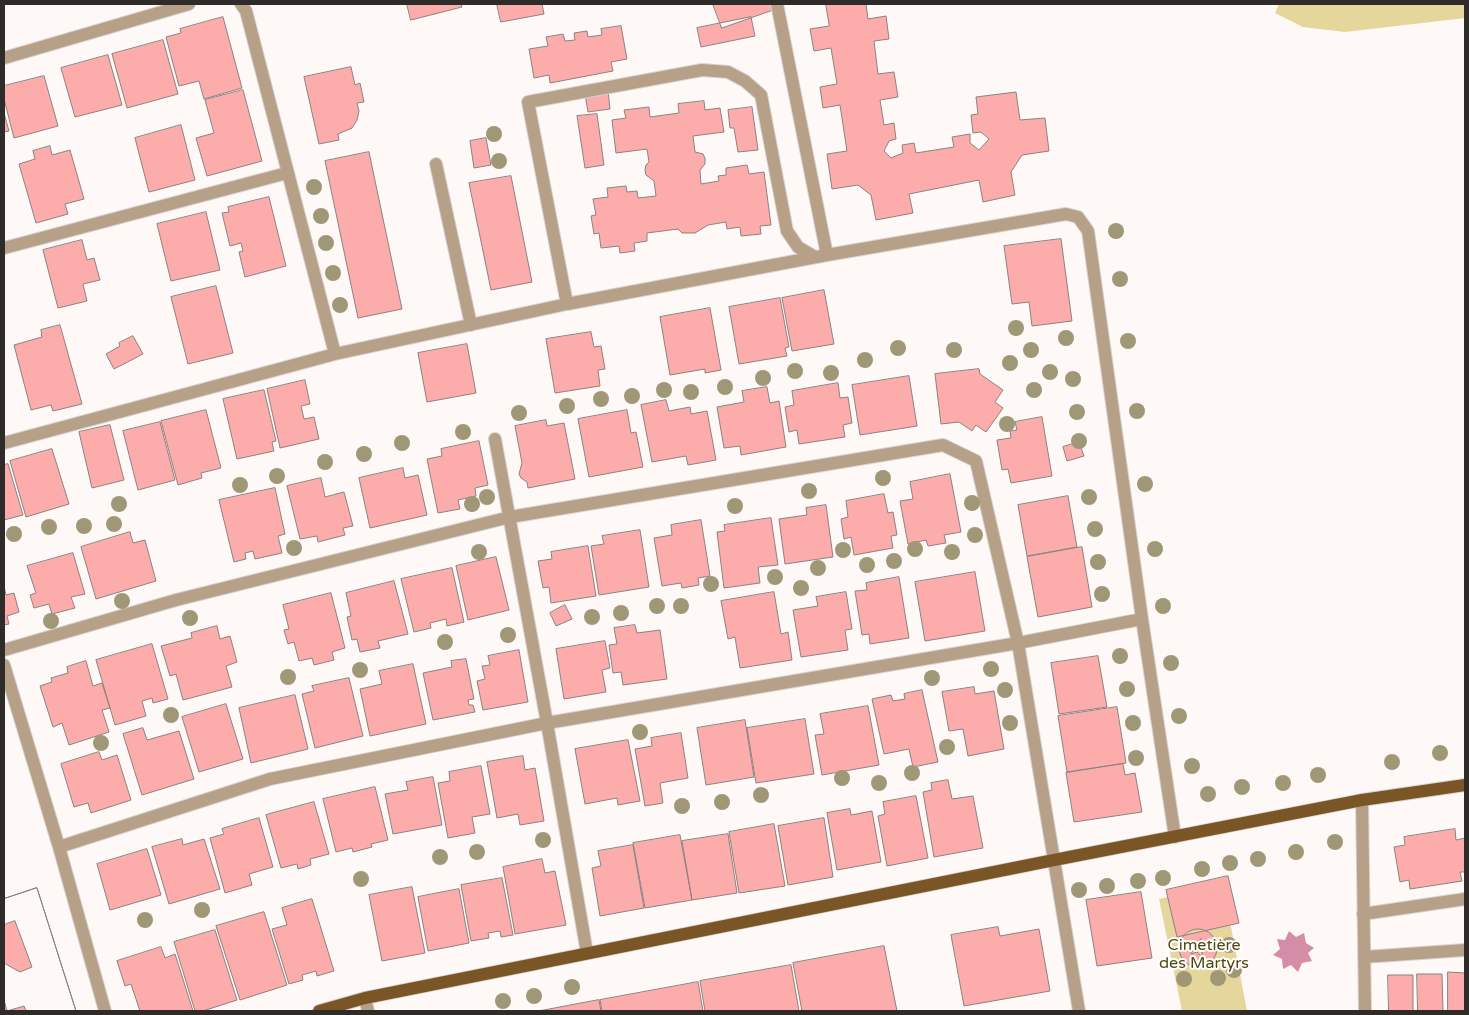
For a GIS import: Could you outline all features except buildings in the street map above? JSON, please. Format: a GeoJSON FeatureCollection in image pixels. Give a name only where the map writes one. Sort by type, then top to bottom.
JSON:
{"type":"FeatureCollection","features":[{"type":"Feature","properties":{"kind":"main road"},"geometry":{"type":"LineString","coordinates":[[320,1011],[365,998],[1054,860],[1362,800],[1465,785]]}},
{"type":"Feature","properties":{"kind":"street"},"geometry":{"type":"LineString","coordinates":[[4,58],[189,4]]}},
{"type":"Feature","properties":{"kind":"street"},"geometry":{"type":"LineString","coordinates":[[241,4],[246,11],[334,354]]}},
{"type":"Feature","properties":{"kind":"street"},"geometry":{"type":"LineString","coordinates":[[778,4],[821,256]]}},
{"type":"Feature","properties":{"kind":"street"},"geometry":{"type":"LineString","coordinates":[[567,304],[528,102],[702,70],[728,72],[745,81],[760,95],[787,232],[798,247],[821,256]]}},
{"type":"Feature","properties":{"kind":"street"},"geometry":{"type":"LineString","coordinates":[[436,164],[471,324]]}},
{"type":"Feature","properties":{"kind":"street"},"geometry":{"type":"LineString","coordinates":[[4,248],[287,173]]}},
{"type":"Feature","properties":{"kind":"street"},"geometry":{"type":"LineString","coordinates":[[4,443],[334,354],[471,324],[821,256],[1066,214],[1078,216],[1088,231],[1142,619],[1175,837]]}},
{"type":"Feature","properties":{"kind":"street"},"geometry":{"type":"LineString","coordinates":[[495,439],[587,953]]}},
{"type":"Feature","properties":{"kind":"street"},"geometry":{"type":"LineString","coordinates":[[4,650],[176,600],[510,517],[943,445],[976,461],[1018,643],[1079,1011]]}},
{"type":"Feature","properties":{"kind":"street"},"geometry":{"type":"LineString","coordinates":[[59,847],[270,779],[547,723],[1018,643],[1142,619]]}},
{"type":"Feature","properties":{"kind":"street"},"geometry":{"type":"LineString","coordinates":[[4,665],[59,847],[105,1011]]}},
{"type":"Feature","properties":{"kind":"street"},"geometry":{"type":"LineString","coordinates":[[1362,800],[1365,1011]]}},
{"type":"Feature","properties":{"kind":"street"},"geometry":{"type":"LineString","coordinates":[[1363,914],[1465,899]]}},
{"type":"Feature","properties":{"kind":"street"},"geometry":{"type":"LineString","coordinates":[[1364,957],[1465,950]]}},
{"type":"Feature","properties":{"kind":"street"},"geometry":{"type":"LineString","coordinates":[[365,998],[368,1011]]}},
{"type":"Feature","properties":{"kind":"green space"},"geometry":{"type":"Polygon","coordinates":[[[1279,4],[1465,4],[1465,18],[1345,32],[1303,27],[1275,13],[1279,4]]]}},
{"type":"Feature","properties":{"kind":"green space","name":"Cimetière des Martyrs"},"geometry":{"type":"Polygon","coordinates":[[[1223,885],[1247,1011],[1182,1011],[1159,899],[1223,885]]]}},
{"type":"Feature","properties":{"kind":"shaded area"},"geometry":{"type":"Polygon","coordinates":[[[1289,931],[1296,937],[1304,933],[1306,943],[1314,948],[1308,953],[1312,961],[1302,963],[1298,972],[1291,965],[1283,969],[1282,959],[1273,955],[1280,949],[1277,939],[1285,940],[1289,931]]]}}]}
